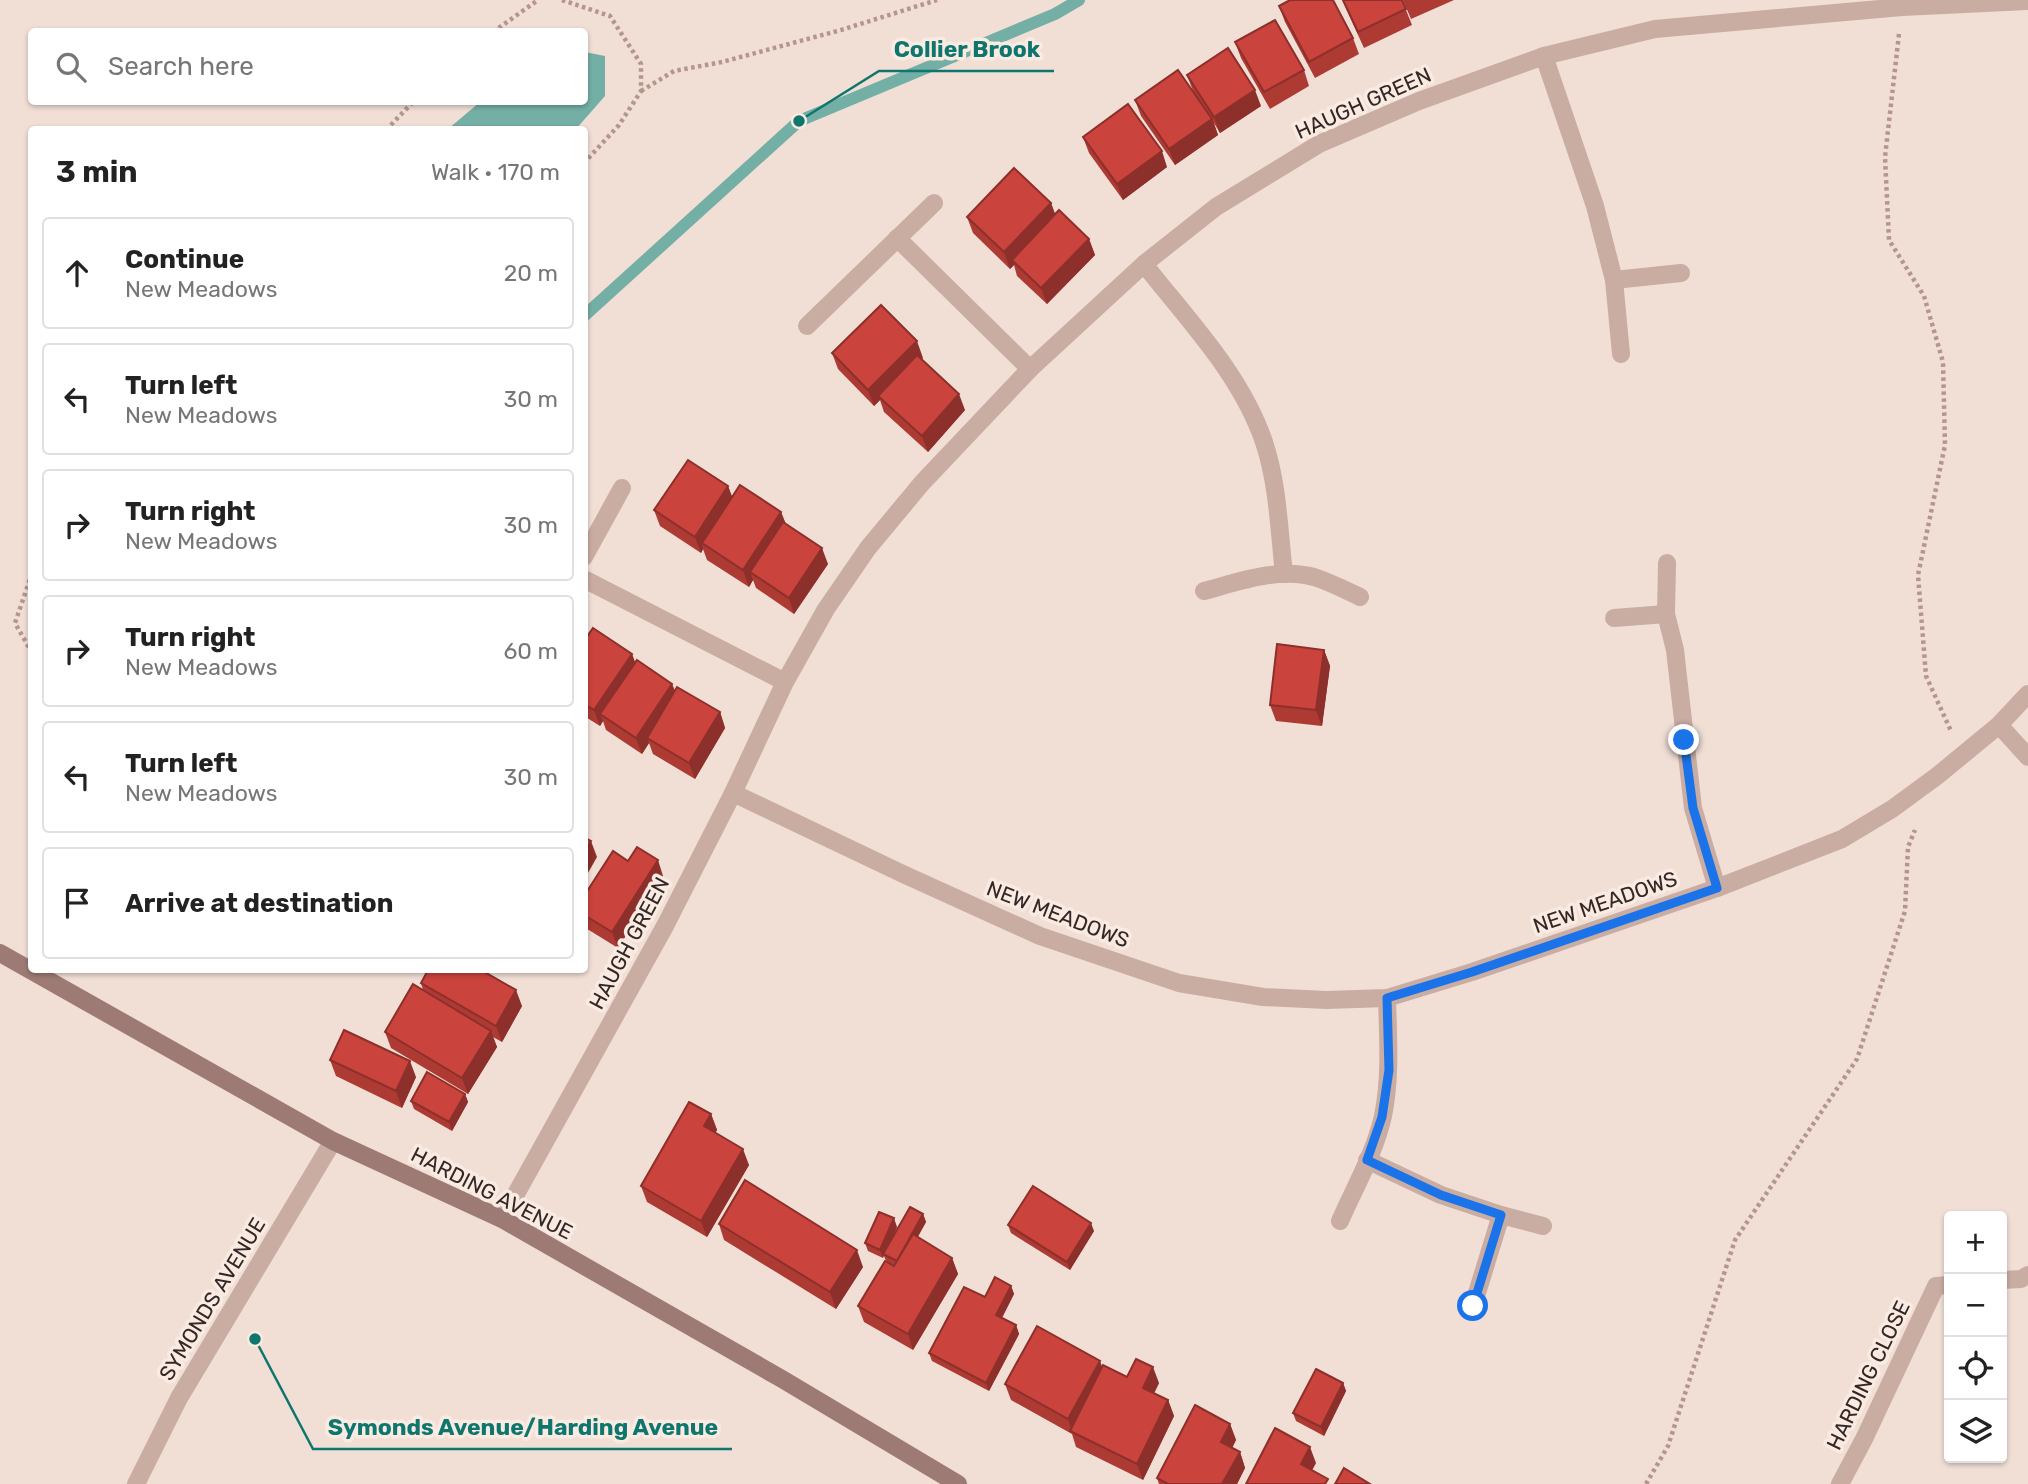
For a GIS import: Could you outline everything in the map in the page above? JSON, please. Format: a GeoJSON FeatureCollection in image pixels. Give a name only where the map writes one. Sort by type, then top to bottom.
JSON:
{"type":"FeatureCollection","features":[{"type":"Feature","properties":{"kind":"street","name":"HAUGH GREEN"},"geometry":{"type":"LineString","coordinates":[[502,1219],[665,926],[733,793],[785,682],[826,609],[868,548],[922,482],[1030,369],[1144,264],[1216,207],[1319,144],[1419,101],[1544,56],[1655,29],[1841,6],[1902,7],[2028,1]]}},
{"type":"Feature","properties":{"kind":"street"},"geometry":{"type":"LineString","coordinates":[[1544,56],[1595,206],[1614,280],[1622,354]]}},
{"type":"Feature","properties":{"kind":"street"},"geometry":{"type":"LineString","coordinates":[[807,327],[934,203]]}},
{"type":"Feature","properties":{"kind":"street"},"geometry":{"type":"LineString","coordinates":[[897,239],[1030,369]]}},
{"type":"Feature","properties":{"kind":"street"},"geometry":{"type":"LineString","coordinates":[[1144,264],[1231,377],[1253,415],[1264,443],[1276,497],[1284,574]]}},
{"type":"Feature","properties":{"kind":"street"},"geometry":{"type":"LineString","coordinates":[[1614,280],[1681,273]]}},
{"type":"Feature","properties":{"kind":"street"},"geometry":{"type":"LineString","coordinates":[[588,550],[622,488]]}},
{"type":"Feature","properties":{"kind":"street"},"geometry":{"type":"LineString","coordinates":[[1667,563],[1665,614],[1675,650],[1693,808],[1717,888]]}},
{"type":"Feature","properties":{"kind":"street"},"geometry":{"type":"LineString","coordinates":[[1204,591],[1252,578],[1284,574],[1313,577],[1360,597]]}},
{"type":"Feature","properties":{"kind":"street"},"geometry":{"type":"LineString","coordinates":[[588,581],[785,682]]}},
{"type":"Feature","properties":{"kind":"street"},"geometry":{"type":"LineString","coordinates":[[1614,618],[1665,614]]}},
{"type":"Feature","properties":{"kind":"street","name":"NEW MEADOWS"},"geometry":{"type":"LineString","coordinates":[[733,793],[1040,936],[1179,983],[1263,997],[1326,1000],[1387,998],[1472,972],[1717,888],[1842,839],[1892,809],[1937,776],[1999,725],[2028,694]]}},
{"type":"Feature","properties":{"kind":"street"},"geometry":{"type":"LineString","coordinates":[[1999,725],[2028,757]]}},
{"type":"Feature","properties":{"kind":"street","name":"HARDING AVENUE"},"geometry":{"type":"LineString","coordinates":[[0,953],[28,969]]}},
{"type":"Feature","properties":{"kind":"street","name":"HARDING AVENUE"},"geometry":{"type":"LineString","coordinates":[[35,973],[333,1141],[502,1219],[771,1372],[958,1484]]}},
{"type":"Feature","properties":{"kind":"street"},"geometry":{"type":"LineString","coordinates":[[1340,1221],[1367,1160],[1382,1117],[1389,1070],[1387,998]]}},
{"type":"Feature","properties":{"kind":"street","name":"SYMONDS AVENUE"},"geometry":{"type":"LineString","coordinates":[[135,1484],[179,1398],[333,1141]]}},
{"type":"Feature","properties":{"kind":"street"},"geometry":{"type":"LineString","coordinates":[[1367,1160],[1441,1195],[1543,1226]]}},
{"type":"Feature","properties":{"kind":"street"},"geometry":{"type":"LineString","coordinates":[[1473,1306],[1501,1215]]}},
{"type":"Feature","properties":{"kind":"street"},"geometry":{"type":"LineString","coordinates":[[2007,1280],[2021,1279],[2028,1275]]}},
{"type":"Feature","properties":{"kind":"street","name":"HARDING CLOSE"},"geometry":{"type":"LineString","coordinates":[[1840,1484],[1942,1285]]}},
{"type":"Feature","properties":{"kind":"path"},"geometry":{"type":"LineString","coordinates":[[499,28],[538,0]]}},
{"type":"Feature","properties":{"kind":"path"},"geometry":{"type":"LineString","coordinates":[[562,0],[610,16],[641,65],[641,91]]}},
{"type":"Feature","properties":{"kind":"path"},"geometry":{"type":"LineString","coordinates":[[588,159],[619,125],[641,91],[674,71],[735,59],[937,0]]}},
{"type":"Feature","properties":{"kind":"path"},"geometry":{"type":"LineString","coordinates":[[1902,7],[1885,157],[1889,240],[1924,296],[1943,362],[1945,445],[1919,575],[1926,676],[1953,736],[1937,776]]}},
{"type":"Feature","properties":{"kind":"path"},"geometry":{"type":"LineString","coordinates":[[390,126],[410,105]]}},
{"type":"Feature","properties":{"kind":"path"},"geometry":{"type":"LineString","coordinates":[[28,586],[16,623],[28,646]]}},
{"type":"Feature","properties":{"kind":"path"},"geometry":{"type":"LineString","coordinates":[[1646,1484],[1668,1446],[1735,1240],[1857,1059],[1905,911],[1908,847],[1917,823]]}},
{"type":"Feature","properties":{"kind":"water"},"geometry":{"type":"Polygon","coordinates":[[[588,53],[605,56],[605,96],[579,126],[452,126],[476,105],[588,105],[588,53]]]}},
{"type":"Feature","properties":{"kind":"building"},"geometry":{"type":"Polygon","coordinates":[[[1290,0],[1333,0],[1353,38],[1309,62],[1279,6],[1290,0]]]}},
{"type":"Feature","properties":{"kind":"building"},"geometry":{"type":"Polygon","coordinates":[[[1343,0],[1402,0],[1406,9],[1358,32],[1343,0]]]}},
{"type":"Feature","properties":{"kind":"building"},"geometry":{"type":"Polygon","coordinates":[[[1275,20],[1304,70],[1264,92],[1235,42],[1275,20]]]}},
{"type":"Feature","properties":{"kind":"building"},"geometry":{"type":"Polygon","coordinates":[[[1228,48],[1255,90],[1214,117],[1187,75],[1228,48]]]}},
{"type":"Feature","properties":{"kind":"building"},"geometry":{"type":"Polygon","coordinates":[[[1178,70],[1212,119],[1169,149],[1135,100],[1178,70]]]}},
{"type":"Feature","properties":{"kind":"building"},"geometry":{"type":"Polygon","coordinates":[[[1128,104],[1162,151],[1117,184],[1083,137],[1128,104]]]}},
{"type":"Feature","properties":{"kind":"building"},"geometry":{"type":"Polygon","coordinates":[[[1014,168],[1051,203],[1004,252],[967,217],[1014,168]]]}},
{"type":"Feature","properties":{"kind":"building"},"geometry":{"type":"Polygon","coordinates":[[[1059,210],[1089,239],[1041,288],[1012,260],[1059,210]]]}},
{"type":"Feature","properties":{"kind":"building"},"geometry":{"type":"Polygon","coordinates":[[[881,305],[917,341],[868,390],[832,353],[881,305]]]}},
{"type":"Feature","properties":{"kind":"building"},"geometry":{"type":"Polygon","coordinates":[[[917,355],[959,394],[922,436],[878,396],[917,355]]]}},
{"type":"Feature","properties":{"kind":"building"},"geometry":{"type":"Polygon","coordinates":[[[688,460],[728,486],[695,537],[654,510],[688,460]]]}},
{"type":"Feature","properties":{"kind":"building"},"geometry":{"type":"Polygon","coordinates":[[[740,485],[781,512],[743,570],[702,543],[740,485]]]}},
{"type":"Feature","properties":{"kind":"building"},"geometry":{"type":"Polygon","coordinates":[[[783,522],[822,548],[789,598],[750,572],[783,522]]]}},
{"type":"Feature","properties":{"kind":"building"},"geometry":{"type":"Polygon","coordinates":[[[593,628],[632,654],[594,710],[588,706],[588,635],[593,628]]]}},
{"type":"Feature","properties":{"kind":"building"},"geometry":{"type":"Polygon","coordinates":[[[1277,644],[1324,650],[1316,710],[1270,705],[1277,644]]]}},
{"type":"Feature","properties":{"kind":"building"},"geometry":{"type":"Polygon","coordinates":[[[637,660],[672,684],[636,738],[600,714],[637,660]]]}},
{"type":"Feature","properties":{"kind":"building"},"geometry":{"type":"Polygon","coordinates":[[[677,687],[720,712],[689,763],[647,738],[677,687]]]}},
{"type":"Feature","properties":{"kind":"building"},"geometry":{"type":"Polygon","coordinates":[[[637,847],[658,860],[612,932],[588,917],[588,890],[613,851],[628,861],[637,847]]]}},
{"type":"Feature","properties":{"kind":"building"},"geometry":{"type":"Polygon","coordinates":[[[426,973],[486,973],[516,990],[496,1026],[421,983],[426,973]]]}},
{"type":"Feature","properties":{"kind":"building"},"geometry":{"type":"Polygon","coordinates":[[[413,984],[491,1031],[462,1078],[385,1032],[413,984]]]}},
{"type":"Feature","properties":{"kind":"building"},"geometry":{"type":"Polygon","coordinates":[[[344,1030],[410,1061],[396,1091],[330,1060],[344,1030]]]}},
{"type":"Feature","properties":{"kind":"building"},"geometry":{"type":"Polygon","coordinates":[[[427,1072],[465,1094],[449,1122],[411,1101],[427,1072]]]}},
{"type":"Feature","properties":{"kind":"building"},"geometry":{"type":"Polygon","coordinates":[[[689,1102],[711,1114],[704,1126],[743,1149],[701,1221],[641,1186],[689,1102]]]}},
{"type":"Feature","properties":{"kind":"building"},"geometry":{"type":"Polygon","coordinates":[[[745,1180],[857,1250],[830,1292],[719,1224],[745,1180]]]}},
{"type":"Feature","properties":{"kind":"building"},"geometry":{"type":"Polygon","coordinates":[[[1033,1186],[1091,1223],[1067,1262],[1008,1225],[1033,1186]]]}},
{"type":"Feature","properties":{"kind":"building"},"geometry":{"type":"Polygon","coordinates":[[[910,1207],[923,1214],[897,1261],[883,1254],[910,1207]]]}},
{"type":"Feature","properties":{"kind":"building"},"geometry":{"type":"Polygon","coordinates":[[[879,1212],[894,1218],[880,1250],[865,1243],[879,1212]]]}},
{"type":"Feature","properties":{"kind":"building"},"geometry":{"type":"Polygon","coordinates":[[[913,1234],[952,1258],[908,1334],[858,1306],[885,1261],[894,1266],[913,1234]]]}},
{"type":"Feature","properties":{"kind":"building"},"geometry":{"type":"Polygon","coordinates":[[[995,1277],[1011,1286],[996,1315],[1016,1325],[986,1383],[929,1353],[964,1287],[985,1297],[995,1277]]]}},
{"type":"Feature","properties":{"kind":"building"},"geometry":{"type":"Polygon","coordinates":[[[1037,1326],[1100,1361],[1068,1419],[1005,1384],[1037,1326]]]}},
{"type":"Feature","properties":{"kind":"building"},"geometry":{"type":"Polygon","coordinates":[[[1136,1359],[1153,1367],[1143,1388],[1168,1400],[1137,1464],[1070,1431],[1103,1365],[1127,1377],[1136,1359]]]}},
{"type":"Feature","properties":{"kind":"building"},"geometry":{"type":"Polygon","coordinates":[[[1316,1369],[1343,1383],[1321,1427],[1293,1413],[1316,1369]]]}},
{"type":"Feature","properties":{"kind":"building"},"geometry":{"type":"Polygon","coordinates":[[[1195,1405],[1230,1424],[1221,1442],[1240,1452],[1222,1484],[1168,1484],[1157,1478],[1195,1405]]]}},
{"type":"Feature","properties":{"kind":"building"},"geometry":{"type":"Polygon","coordinates":[[[1275,1428],[1310,1447],[1301,1464],[1328,1479],[1325,1484],[1246,1484],[1275,1428]]]}},
{"type":"Feature","properties":{"kind":"building"},"geometry":{"type":"Polygon","coordinates":[[[1344,1468],[1370,1484],[1335,1484],[1344,1468]]]}},
{"type":"Feature","properties":{"kind":"waterway"},"geometry":{"type":"LineString","coordinates":[[588,312],[799,121],[1055,14],[1079,0]]}},
{"type":"Feature","properties":{"kind":"place","name":"Collier Brook"},"geometry":{"type":"Point","coordinates":[799,121]}},
{"type":"Feature","properties":{"kind":"place","name":"Symonds Avenue/Harding Avenue"},"geometry":{"type":"Point","coordinates":[255,1339]}},
{"type":"Feature","properties":{"kind":"route"},"geometry":{"type":"LineString","coordinates":[[1473,1306],[1501,1215],[1441,1195],[1367,1160],[1382,1117],[1389,1070],[1387,998],[1472,972],[1717,888],[1693,808],[1684,740]]}}]}
